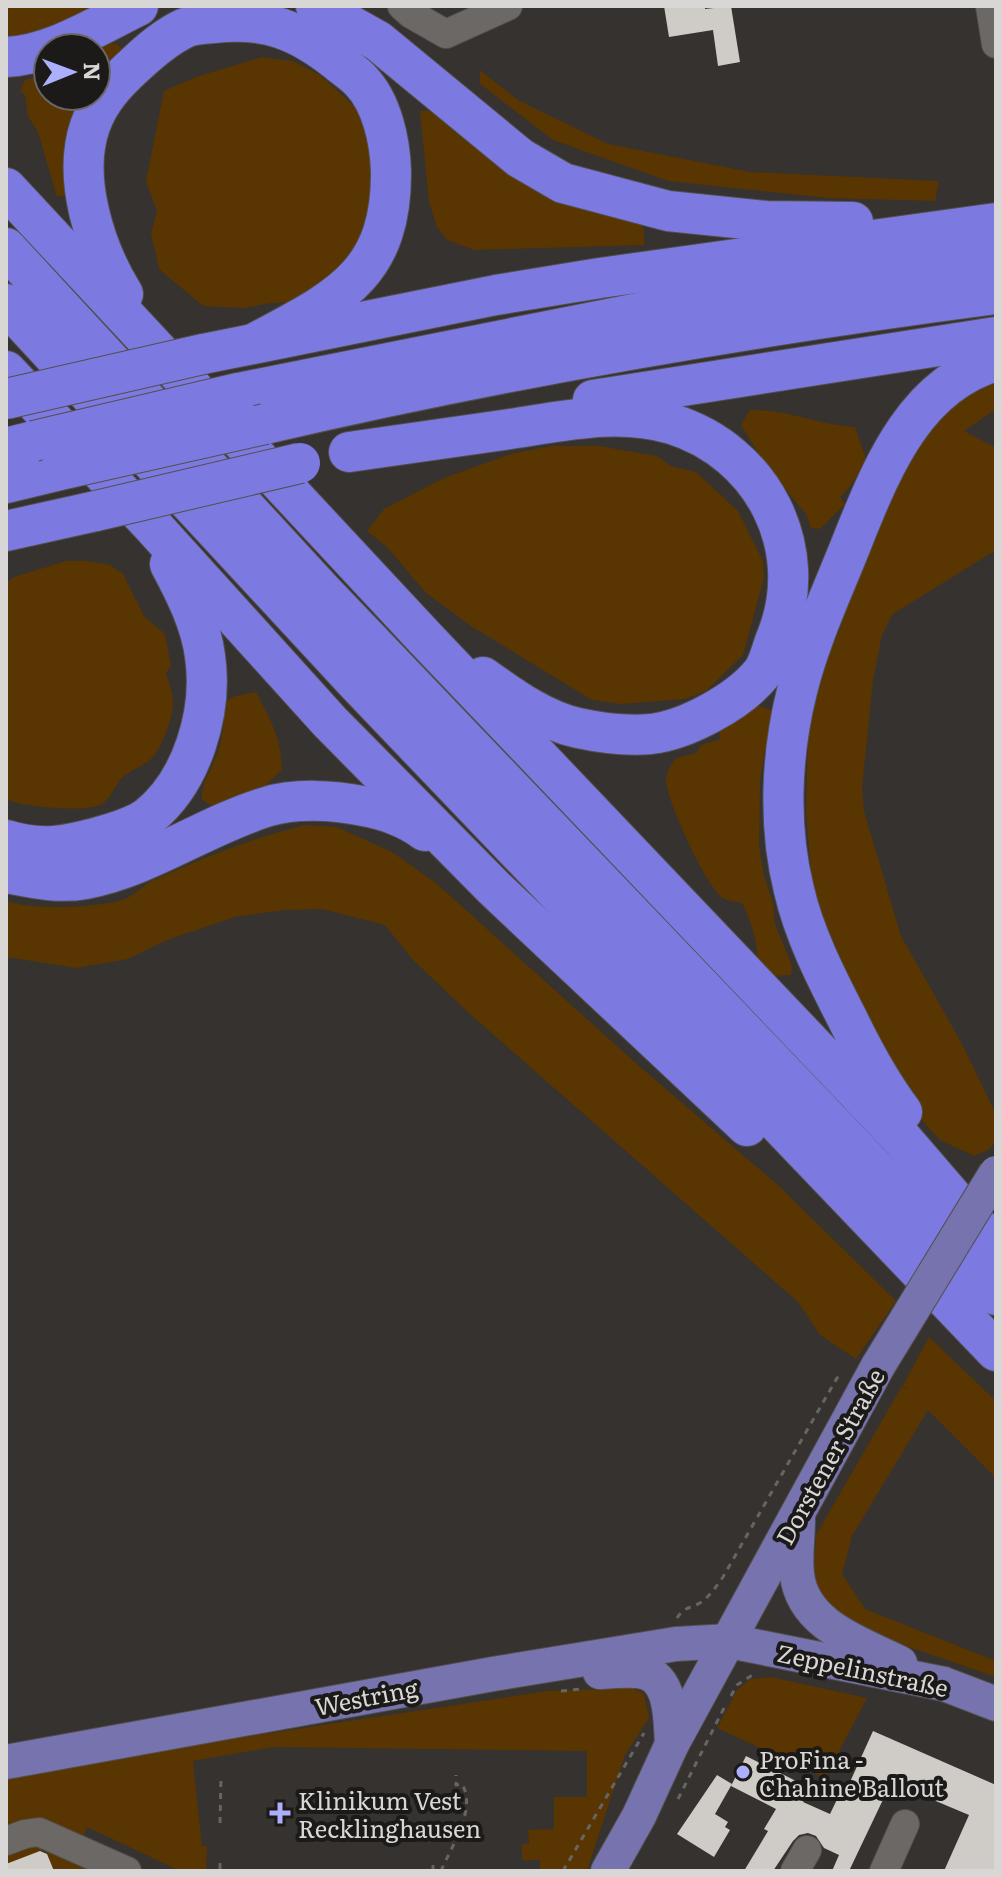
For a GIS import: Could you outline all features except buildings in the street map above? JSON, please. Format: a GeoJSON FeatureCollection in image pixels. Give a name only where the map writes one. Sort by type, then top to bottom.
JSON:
{"type":"FeatureCollection","features":[{"type":"Feature","properties":{"kind":"highway"},"geometry":{"type":"LineString","coordinates":[[6,57],[25,56],[70,39],[138,6]]}},
{"type":"Feature","properties":{"kind":"highway"},"geometry":{"type":"LineString","coordinates":[[316,6],[378,41],[520,158],[563,183],[668,211],[766,221],[978,224]]}},
{"type":"Feature","properties":{"kind":"highway"},"geometry":{"type":"LineString","coordinates":[[152,342],[113,278],[92,228],[85,160],[89,129],[100,101],[124,74],[160,42],[187,26],[235,21],[267,23],[310,40],[362,82],[380,114],[390,150],[391,191],[382,241],[360,275],[328,303],[255,343]]}},
{"type":"Feature","properties":{"kind":"highway"},"geometry":{"type":"LineString","coordinates":[[6,188],[426,639],[903,1140],[996,1248]]}},
{"type":"Feature","properties":{"kind":"highway"},"geometry":{"type":"LineString","coordinates":[[6,399],[255,343],[555,285],[978,224]]}},
{"type":"Feature","properties":{"kind":"highway"},"geometry":{"type":"LineString","coordinates":[[6,248],[322,591],[996,1295]]}},
{"type":"Feature","properties":{"kind":"highway"},"geometry":{"type":"LineString","coordinates":[[20,444],[238,393],[653,310],[996,260]]}},
{"type":"Feature","properties":{"kind":"highway"},"geometry":{"type":"LineString","coordinates":[[6,483],[479,377],[689,340],[996,294]]}},
{"type":"Feature","properties":{"kind":"highway"},"geometry":{"type":"LineString","coordinates":[[6,304],[355,681],[996,1351]]}},
{"type":"Feature","properties":{"kind":"highway"},"geometry":{"type":"LineString","coordinates":[[15,532],[432,430],[688,384],[996,337]]}},
{"type":"Feature","properties":{"kind":"highway"},"geometry":{"type":"LineString","coordinates":[[996,361],[938,391],[899,438],[878,478],[797,689],[787,737],[784,797],[785,839],[794,890],[829,983],[871,1066],[891,1097],[996,1231]]}},
{"type":"Feature","properties":{"kind":"highway"},"geometry":{"type":"LineString","coordinates":[[6,371],[151,524],[330,722],[494,888],[684,1069],[822,1193],[910,1262]]}},
{"type":"Feature","properties":{"kind":"highway"},"geometry":{"type":"LineString","coordinates":[[349,452],[614,414],[672,424],[718,446],[748,471],[770,504],[788,549],[785,615],[762,673],[728,704],[695,720],[652,734],[620,734],[577,728],[550,718],[516,700],[426,639]]}},
{"type":"Feature","properties":{"kind":"highway"},"geometry":{"type":"LineString","coordinates":[[6,840],[29,847],[72,845],[111,834],[146,818],[167,797],[194,754],[208,687],[205,653],[183,589],[151,524]]}},
{"type":"Feature","properties":{"kind":"highway"},"geometry":{"type":"LineString","coordinates":[[6,873],[43,880],[83,879],[132,865],[227,821],[268,806],[307,801],[343,802],[377,808],[420,827],[494,888]]}},
{"type":"Feature","properties":{"kind":"main road","name":"Dorstener Straße"},"geometry":{"type":"LineString","coordinates":[[661,1734],[729,1641],[878,1366],[996,1173]]}},
{"type":"Feature","properties":{"kind":"main road"},"geometry":{"type":"LineString","coordinates":[[798,1513],[797,1573],[801,1592],[814,1612],[846,1636],[944,1684]]}},
{"type":"Feature","properties":{"kind":"main road","name":"Westring"},"geometry":{"type":"LineString","coordinates":[[6,1762],[493,1674],[676,1644],[729,1641]]}},
{"type":"Feature","properties":{"kind":"main road","name":"Zeppelinstraße"},"geometry":{"type":"LineString","coordinates":[[729,1641],[944,1684],[996,1704]]}},
{"type":"Feature","properties":{"kind":"main road","name":"Dorstener Straße"},"geometry":{"type":"LineString","coordinates":[[493,1674],[642,1671],[659,1681],[668,1697],[639,1816],[608,1871]]}},
{"type":"Feature","properties":{"kind":"street"},"geometry":{"type":"LineString","coordinates":[[402,6],[446,34],[508,6]]}},
{"type":"Feature","properties":{"kind":"street"},"geometry":{"type":"LineString","coordinates":[[990,6],[996,44]]}},
{"type":"Feature","properties":{"kind":"street"},"geometry":{"type":"LineString","coordinates":[[884,1871],[905,1824]]}},
{"type":"Feature","properties":{"kind":"street"},"geometry":{"type":"LineString","coordinates":[[6,1841],[39,1832],[127,1871]]}},
{"type":"Feature","properties":{"kind":"path"},"geometry":{"type":"LineString","coordinates":[[676,1644],[675,1620],[682,1610],[711,1594],[723,1577],[837,1378],[878,1366]]}},
{"type":"Feature","properties":{"kind":"path"},"geometry":{"type":"LineString","coordinates":[[728,1699],[737,1685],[754,1673],[772,1670],[775,1650]]}},
{"type":"Feature","properties":{"kind":"path"},"geometry":{"type":"LineString","coordinates":[[563,1871],[661,1734]]}},
{"type":"Feature","properties":{"kind":"path"},"geometry":{"type":"LineString","coordinates":[[441,1871],[466,1816],[466,1796],[462,1784],[456,1785],[456,1775]]}},
{"type":"Feature","properties":{"kind":"path"},"geometry":{"type":"LineString","coordinates":[[220,1823],[221,1777]]}},
{"type":"Feature","properties":{"kind":"path"},"geometry":{"type":"LineString","coordinates":[[437,1831],[459,1831]]}},
{"type":"Feature","properties":{"kind":"path"},"geometry":{"type":"LineString","coordinates":[[220,1863],[220,1871]]}},
{"type":"Feature","properties":{"kind":"path"},"geometry":{"type":"LineString","coordinates":[[433,1864],[433,1871]]}},
{"type":"Feature","properties":{"kind":"shaded area"},"geometry":{"type":"Polygon","coordinates":[[[6,6],[110,6],[41,32],[32,32],[32,35],[6,45],[6,6]]]}},
{"type":"Feature","properties":{"kind":"shaded area"},"geometry":{"type":"Polygon","coordinates":[[[112,44],[127,51],[112,67],[112,44]]]}},
{"type":"Feature","properties":{"kind":"shaded area"},"geometry":{"type":"Polygon","coordinates":[[[262,57],[293,61],[320,75],[358,110],[376,141],[368,221],[351,257],[299,302],[245,308],[203,306],[159,269],[151,233],[157,211],[146,181],[164,91],[196,77],[262,57]]]}},
{"type":"Feature","properties":{"kind":"shaded area"},"geometry":{"type":"Polygon","coordinates":[[[480,70],[518,100],[608,144],[750,172],[939,181],[935,201],[829,198],[668,181],[553,140],[480,84],[480,70]]]}},
{"type":"Feature","properties":{"kind":"shaded area"},"geometry":{"type":"Polygon","coordinates":[[[32,78],[32,112],[83,112],[68,195],[57,197],[38,132],[28,116],[25,95],[20,91],[25,80],[32,78]]]}},
{"type":"Feature","properties":{"kind":"shaded area"},"geometry":{"type":"Polygon","coordinates":[[[433,110],[638,223],[644,229],[644,245],[474,250],[447,240],[437,227],[429,202],[420,111],[433,110]]]}},
{"type":"Feature","properties":{"kind":"shaded area"},"geometry":{"type":"Polygon","coordinates":[[[996,374],[996,409],[964,431],[996,448],[996,550],[893,614],[882,635],[873,680],[862,788],[864,811],[901,936],[962,1044],[996,1114],[996,1140],[990,1149],[974,1156],[940,1140],[925,1124],[903,1090],[831,946],[812,882],[806,812],[808,738],[823,667],[839,631],[852,587],[908,456],[942,412],[996,374]]]}},
{"type":"Feature","properties":{"kind":"shaded area"},"geometry":{"type":"Polygon","coordinates":[[[750,410],[855,427],[866,459],[840,497],[845,504],[820,529],[811,528],[806,514],[769,470],[741,425],[750,410]]]}},
{"type":"Feature","properties":{"kind":"shaded area"},"geometry":{"type":"Polygon","coordinates":[[[551,446],[599,446],[657,456],[671,466],[696,472],[738,511],[763,561],[764,578],[743,655],[706,691],[685,699],[621,704],[592,700],[471,626],[426,593],[387,547],[367,531],[384,509],[444,478],[511,454],[551,446]]]}},
{"type":"Feature","properties":{"kind":"shaded area"},"geometry":{"type":"Polygon","coordinates":[[[66,561],[110,565],[123,574],[144,616],[165,634],[171,666],[166,673],[173,709],[159,748],[145,764],[122,778],[106,801],[95,807],[39,806],[6,799],[6,583],[14,577],[66,561]]]}},
{"type":"Feature","properties":{"kind":"shaded area"},"geometry":{"type":"Polygon","coordinates":[[[256,692],[277,739],[282,770],[260,791],[216,808],[202,800],[202,794],[222,738],[223,703],[235,696],[256,692]]]}},
{"type":"Feature","properties":{"kind":"shaded area"},"geometry":{"type":"Polygon","coordinates":[[[747,702],[772,710],[760,779],[759,846],[775,924],[792,966],[791,975],[773,976],[758,963],[749,917],[742,903],[723,898],[708,879],[680,824],[666,781],[676,758],[696,753],[701,745],[720,739],[719,727],[747,702]]]}},
{"type":"Feature","properties":{"kind":"shaded area"},"geometry":{"type":"Polygon","coordinates":[[[305,825],[337,827],[392,852],[436,883],[639,1066],[779,1186],[896,1301],[856,1359],[820,1335],[798,1302],[471,1015],[413,960],[385,925],[322,909],[285,910],[235,917],[167,940],[128,959],[76,968],[6,957],[6,901],[31,906],[64,907],[122,900],[154,880],[209,856],[305,825]]]}},
{"type":"Feature","properties":{"kind":"shaded area"},"geometry":{"type":"Polygon","coordinates":[[[929,1337],[996,1401],[996,1478],[928,1410],[852,1536],[842,1574],[865,1609],[996,1661],[996,1677],[845,1625],[824,1603],[814,1577],[816,1535],[902,1386],[908,1390],[903,1385],[929,1337]]]}},
{"type":"Feature","properties":{"kind":"shaded area"},"geometry":{"type":"Polygon","coordinates":[[[771,1677],[867,1698],[825,1778],[717,1728],[737,1690],[750,1679],[771,1677]]]}},
{"type":"Feature","properties":{"kind":"shaded area"},"geometry":{"type":"Polygon","coordinates":[[[632,1688],[644,1694],[649,1718],[625,1755],[587,1871],[540,1871],[540,1860],[522,1860],[522,1844],[529,1844],[528,1830],[554,1829],[554,1797],[587,1797],[587,1751],[274,1747],[193,1761],[202,1847],[207,1845],[206,1871],[180,1871],[87,1827],[82,1841],[6,1834],[6,1780],[159,1750],[547,1691],[632,1688]]]}},
{"type":"Feature","properties":{"kind":"shaded area"},"geometry":{"type":"Polygon","coordinates":[[[28,1841],[103,1871],[54,1871],[45,1850],[16,1861],[6,1871],[6,1850],[28,1841]]]}},
{"type":"Feature","properties":{"kind":"place","name":"ProFina - Chahine Ballout"},"geometry":{"type":"Point","coordinates":[743,1772]}},
{"type":"Feature","properties":{"kind":"place","name":"Klinikum Vest Recklinghausen"},"geometry":{"type":"Point","coordinates":[280,1813]}}]}
